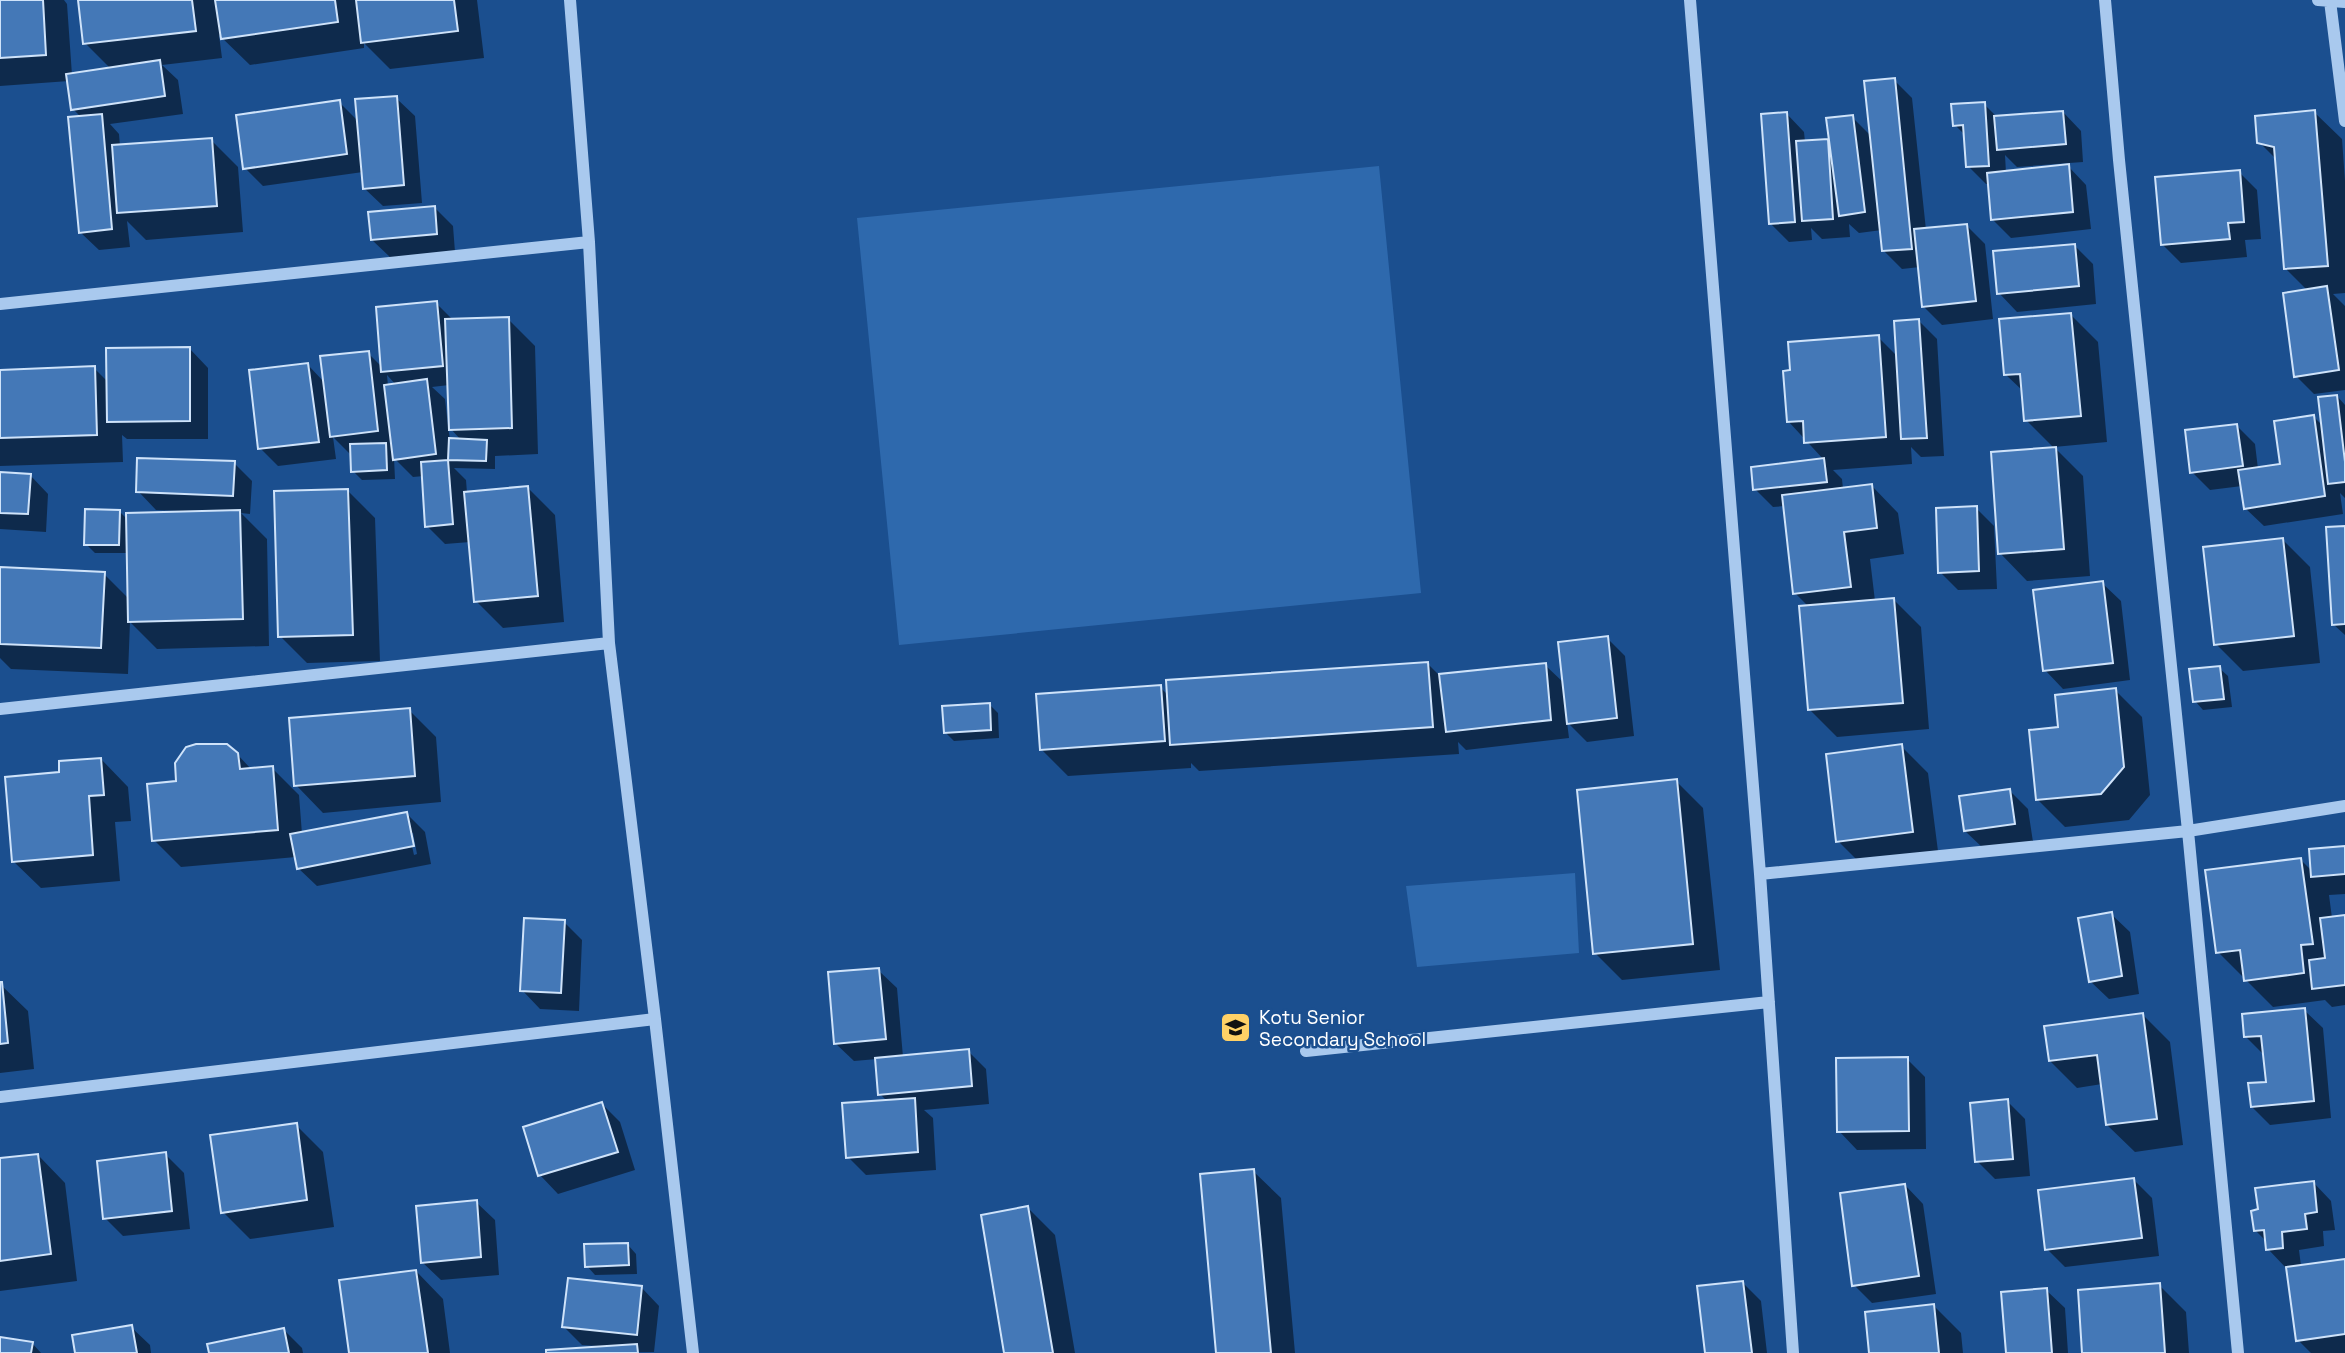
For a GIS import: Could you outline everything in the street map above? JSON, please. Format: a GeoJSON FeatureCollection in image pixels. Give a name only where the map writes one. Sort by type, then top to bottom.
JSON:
{"type":"FeatureCollection","features":[{"type":"Feature","properties":{"kind":"street"},"geometry":{"type":"LineString","coordinates":[[570,0],[589,242],[609,643],[693,1353]]}},
{"type":"Feature","properties":{"kind":"street"},"geometry":{"type":"LineString","coordinates":[[1690,0],[1760,874],[1793,1353]]}},
{"type":"Feature","properties":{"kind":"street"},"geometry":{"type":"LineString","coordinates":[[2105,0],[2238,1353]]}},
{"type":"Feature","properties":{"kind":"street"},"geometry":{"type":"LineString","coordinates":[[2345,2],[2324,1],[2345,121]]}},
{"type":"Feature","properties":{"kind":"street"},"geometry":{"type":"LineString","coordinates":[[0,304],[589,242]]}},
{"type":"Feature","properties":{"kind":"street"},"geometry":{"type":"LineString","coordinates":[[0,709],[609,643]]}},
{"type":"Feature","properties":{"kind":"street"},"geometry":{"type":"LineString","coordinates":[[1760,874],[2188,831],[2345,806]]}},
{"type":"Feature","properties":{"kind":"street"},"geometry":{"type":"LineString","coordinates":[[1307,1051],[1769,1002]]}},
{"type":"Feature","properties":{"kind":"street"},"geometry":{"type":"LineString","coordinates":[[0,1097],[655,1019]]}},
{"type":"Feature","properties":{"kind":"shaded area"},"geometry":{"type":"Polygon","coordinates":[[[1379,166],[1421,593],[899,645],[857,218],[1379,166]]]}},
{"type":"Feature","properties":{"kind":"shaded area"},"geometry":{"type":"Polygon","coordinates":[[[1575,873],[1579,953],[1417,967],[1406,886],[1575,873]]]}},
{"type":"Feature","properties":{"kind":"building"},"geometry":{"type":"Polygon","coordinates":[[[0,0],[43,0],[46,55],[0,58],[0,0]]]}},
{"type":"Feature","properties":{"kind":"building"},"geometry":{"type":"Polygon","coordinates":[[[78,0],[192,0],[196,31],[83,44],[78,0]]]}},
{"type":"Feature","properties":{"kind":"building"},"geometry":{"type":"Polygon","coordinates":[[[215,0],[335,0],[338,22],[221,39],[215,0]]]}},
{"type":"Feature","properties":{"kind":"building"},"geometry":{"type":"Polygon","coordinates":[[[356,0],[454,0],[458,31],[361,43],[356,0]]]}},
{"type":"Feature","properties":{"kind":"building"},"geometry":{"type":"Polygon","coordinates":[[[160,60],[165,96],[71,110],[66,74],[160,60]]]}},
{"type":"Feature","properties":{"kind":"building"},"geometry":{"type":"Polygon","coordinates":[[[1895,78],[1912,249],[1882,251],[1864,81],[1895,78]]]}},
{"type":"Feature","properties":{"kind":"building"},"geometry":{"type":"Polygon","coordinates":[[[397,96],[404,185],[363,189],[355,99],[397,96]]]}},
{"type":"Feature","properties":{"kind":"building"},"geometry":{"type":"Polygon","coordinates":[[[340,100],[347,154],[243,169],[236,115],[340,100]]]}},
{"type":"Feature","properties":{"kind":"building"},"geometry":{"type":"Polygon","coordinates":[[[1985,102],[1989,166],[1966,167],[1963,125],[1953,126],[1951,104],[1985,102]]]}},
{"type":"Feature","properties":{"kind":"building"},"geometry":{"type":"Polygon","coordinates":[[[2315,110],[2328,266],[2284,269],[2274,147],[2257,143],[2255,116],[2315,110]]]}},
{"type":"Feature","properties":{"kind":"building"},"geometry":{"type":"Polygon","coordinates":[[[2063,111],[2066,144],[1997,150],[1994,116],[2063,111]]]}},
{"type":"Feature","properties":{"kind":"building"},"geometry":{"type":"Polygon","coordinates":[[[1787,112],[1795,222],[1769,224],[1761,114],[1787,112]]]}},
{"type":"Feature","properties":{"kind":"building"},"geometry":{"type":"Polygon","coordinates":[[[102,114],[112,229],[79,233],[68,117],[102,114]]]}},
{"type":"Feature","properties":{"kind":"building"},"geometry":{"type":"Polygon","coordinates":[[[1853,115],[1865,212],[1839,216],[1826,118],[1853,115]]]}},
{"type":"Feature","properties":{"kind":"building"},"geometry":{"type":"Polygon","coordinates":[[[212,138],[217,206],[117,213],[112,145],[212,138]]]}},
{"type":"Feature","properties":{"kind":"building"},"geometry":{"type":"Polygon","coordinates":[[[1828,139],[1833,219],[1802,221],[1796,141],[1828,139]]]}},
{"type":"Feature","properties":{"kind":"building"},"geometry":{"type":"Polygon","coordinates":[[[2069,164],[2073,212],[1991,220],[1987,173],[2069,164]]]}},
{"type":"Feature","properties":{"kind":"building"},"geometry":{"type":"Polygon","coordinates":[[[2240,170],[2244,222],[2228,223],[2230,239],[2161,245],[2155,177],[2240,170]]]}},
{"type":"Feature","properties":{"kind":"building"},"geometry":{"type":"Polygon","coordinates":[[[435,206],[437,234],[371,240],[368,212],[435,206]]]}},
{"type":"Feature","properties":{"kind":"building"},"geometry":{"type":"Polygon","coordinates":[[[1967,224],[1976,301],[1922,307],[1914,229],[1967,224]]]}},
{"type":"Feature","properties":{"kind":"building"},"geometry":{"type":"Polygon","coordinates":[[[2075,244],[2079,286],[1997,294],[1993,251],[2075,244]]]}},
{"type":"Feature","properties":{"kind":"building"},"geometry":{"type":"Polygon","coordinates":[[[2327,286],[2339,370],[2294,377],[2283,293],[2327,286]]]}},
{"type":"Feature","properties":{"kind":"building"},"geometry":{"type":"Polygon","coordinates":[[[437,301],[443,366],[381,372],[376,307],[437,301]]]}},
{"type":"Feature","properties":{"kind":"building"},"geometry":{"type":"Polygon","coordinates":[[[2071,313],[2081,416],[2024,421],[2020,374],[2004,375],[1999,319],[2071,313]]]}},
{"type":"Feature","properties":{"kind":"building"},"geometry":{"type":"Polygon","coordinates":[[[509,317],[512,428],[449,430],[445,319],[509,317]]]}},
{"type":"Feature","properties":{"kind":"building"},"geometry":{"type":"Polygon","coordinates":[[[1919,319],[1927,438],[1901,439],[1894,321],[1919,319]]]}},
{"type":"Feature","properties":{"kind":"building"},"geometry":{"type":"Polygon","coordinates":[[[1879,335],[1886,437],[1804,443],[1803,421],[1787,422],[1783,371],[1790,370],[1788,342],[1879,335]]]}},
{"type":"Feature","properties":{"kind":"building"},"geometry":{"type":"Polygon","coordinates":[[[190,347],[190,421],[107,422],[106,348],[190,347]]]}},
{"type":"Feature","properties":{"kind":"building"},"geometry":{"type":"Polygon","coordinates":[[[369,351],[378,431],[330,437],[320,356],[369,351]]]}},
{"type":"Feature","properties":{"kind":"building"},"geometry":{"type":"Polygon","coordinates":[[[308,363],[319,442],[258,449],[249,370],[308,363]]]}},
{"type":"Feature","properties":{"kind":"building"},"geometry":{"type":"Polygon","coordinates":[[[95,366],[97,435],[0,438],[0,370],[95,366]]]}},
{"type":"Feature","properties":{"kind":"building"},"geometry":{"type":"Polygon","coordinates":[[[427,379],[436,454],[393,460],[384,385],[427,379]]]}},
{"type":"Feature","properties":{"kind":"building"},"geometry":{"type":"Polygon","coordinates":[[[2337,395],[2345,482],[2328,484],[2318,397],[2337,395]]]}},
{"type":"Feature","properties":{"kind":"building"},"geometry":{"type":"Polygon","coordinates":[[[2314,415],[2325,496],[2244,509],[2238,470],[2280,464],[2274,421],[2314,415]]]}},
{"type":"Feature","properties":{"kind":"building"},"geometry":{"type":"Polygon","coordinates":[[[2237,424],[2243,466],[2190,473],[2185,430],[2237,424]]]}},
{"type":"Feature","properties":{"kind":"building"},"geometry":{"type":"Polygon","coordinates":[[[449,438],[487,440],[486,461],[448,460],[449,438]]]}},
{"type":"Feature","properties":{"kind":"building"},"geometry":{"type":"Polygon","coordinates":[[[386,443],[387,470],[351,472],[350,444],[386,443]]]}},
{"type":"Feature","properties":{"kind":"building"},"geometry":{"type":"Polygon","coordinates":[[[2056,447],[2064,549],[1998,554],[1991,452],[2056,447]]]}},
{"type":"Feature","properties":{"kind":"building"},"geometry":{"type":"Polygon","coordinates":[[[137,458],[235,461],[233,496],[136,492],[137,458]]]}},
{"type":"Feature","properties":{"kind":"building"},"geometry":{"type":"Polygon","coordinates":[[[1824,458],[1827,482],[1753,490],[1751,467],[1824,458]]]}},
{"type":"Feature","properties":{"kind":"building"},"geometry":{"type":"Polygon","coordinates":[[[448,460],[453,524],[425,527],[421,462],[448,460]]]}},
{"type":"Feature","properties":{"kind":"building"},"geometry":{"type":"Polygon","coordinates":[[[0,472],[31,474],[28,514],[0,513],[0,472]]]}},
{"type":"Feature","properties":{"kind":"building"},"geometry":{"type":"Polygon","coordinates":[[[1872,484],[1877,528],[1844,532],[1851,587],[1793,594],[1782,495],[1872,484]]]}},
{"type":"Feature","properties":{"kind":"building"},"geometry":{"type":"Polygon","coordinates":[[[528,486],[538,596],[474,602],[464,492],[528,486]]]}},
{"type":"Feature","properties":{"kind":"building"},"geometry":{"type":"Polygon","coordinates":[[[348,489],[353,635],[278,637],[274,491],[348,489]]]}},
{"type":"Feature","properties":{"kind":"building"},"geometry":{"type":"Polygon","coordinates":[[[1977,506],[1979,571],[1938,573],[1936,508],[1977,506]]]}},
{"type":"Feature","properties":{"kind":"building"},"geometry":{"type":"Polygon","coordinates":[[[85,509],[120,510],[119,545],[84,545],[85,509]]]}},
{"type":"Feature","properties":{"kind":"building"},"geometry":{"type":"Polygon","coordinates":[[[240,510],[243,619],[128,622],[126,513],[240,510]]]}},
{"type":"Feature","properties":{"kind":"building"},"geometry":{"type":"Polygon","coordinates":[[[2345,526],[2345,624],[2332,625],[2326,527],[2345,526]]]}},
{"type":"Feature","properties":{"kind":"building"},"geometry":{"type":"Polygon","coordinates":[[[2283,538],[2294,636],[2214,645],[2203,547],[2283,538]]]}},
{"type":"Feature","properties":{"kind":"building"},"geometry":{"type":"Polygon","coordinates":[[[0,567],[105,572],[101,648],[0,644],[0,567]]]}},
{"type":"Feature","properties":{"kind":"building"},"geometry":{"type":"Polygon","coordinates":[[[2103,581],[2113,663],[2043,671],[2033,590],[2103,581]]]}},
{"type":"Feature","properties":{"kind":"building"},"geometry":{"type":"Polygon","coordinates":[[[1894,598],[1903,703],[1808,710],[1799,606],[1894,598]]]}},
{"type":"Feature","properties":{"kind":"building"},"geometry":{"type":"Polygon","coordinates":[[[1608,636],[1617,718],[1567,724],[1558,642],[1608,636]]]}},
{"type":"Feature","properties":{"kind":"building"},"geometry":{"type":"Polygon","coordinates":[[[1428,662],[1433,727],[1170,745],[1166,680],[1428,662]]]}},
{"type":"Feature","properties":{"kind":"building"},"geometry":{"type":"Polygon","coordinates":[[[1546,663],[1551,720],[1446,732],[1439,674],[1546,663]]]}},
{"type":"Feature","properties":{"kind":"building"},"geometry":{"type":"Polygon","coordinates":[[[2220,666],[2224,699],[2193,702],[2189,669],[2220,666]]]}},
{"type":"Feature","properties":{"kind":"building"},"geometry":{"type":"Polygon","coordinates":[[[1161,685],[1165,741],[1040,750],[1036,694],[1161,685]]]}},
{"type":"Feature","properties":{"kind":"building"},"geometry":{"type":"Polygon","coordinates":[[[2116,688],[2124,767],[2101,794],[2036,800],[2029,730],[2058,727],[2055,695],[2116,688]]]}},
{"type":"Feature","properties":{"kind":"building"},"geometry":{"type":"Polygon","coordinates":[[[990,703],[991,730],[944,733],[942,706],[990,703]]]}},
{"type":"Feature","properties":{"kind":"building"},"geometry":{"type":"Polygon","coordinates":[[[410,708],[415,776],[294,786],[289,718],[410,708]]]}},
{"type":"Feature","properties":{"kind":"building"},"geometry":{"type":"Polygon","coordinates":[[[196,744],[227,744],[238,753],[240,769],[273,766],[278,830],[152,841],[147,784],[176,781],[175,763],[186,747],[196,744]]]}},
{"type":"Feature","properties":{"kind":"building"},"geometry":{"type":"Polygon","coordinates":[[[1902,744],[1913,832],[1836,842],[1826,754],[1902,744]]]}},
{"type":"Feature","properties":{"kind":"building"},"geometry":{"type":"Polygon","coordinates":[[[101,758],[104,795],[89,796],[93,855],[12,862],[5,777],[59,772],[59,761],[101,758]]]}},
{"type":"Feature","properties":{"kind":"building"},"geometry":{"type":"Polygon","coordinates":[[[1677,779],[1693,944],[1593,954],[1577,790],[1677,779]]]}},
{"type":"Feature","properties":{"kind":"building"},"geometry":{"type":"Polygon","coordinates":[[[2010,789],[2015,824],[1964,831],[1959,796],[2010,789]]]}},
{"type":"Feature","properties":{"kind":"building"},"geometry":{"type":"Polygon","coordinates":[[[407,812],[414,846],[297,869],[290,834],[407,812]]]}},
{"type":"Feature","properties":{"kind":"building"},"geometry":{"type":"Polygon","coordinates":[[[2345,846],[2345,874],[2311,877],[2309,849],[2345,846]]]}},
{"type":"Feature","properties":{"kind":"building"},"geometry":{"type":"Polygon","coordinates":[[[2301,858],[2313,944],[2301,945],[2304,973],[2244,981],[2240,950],[2216,953],[2205,870],[2301,858]]]}},
{"type":"Feature","properties":{"kind":"building"},"geometry":{"type":"Polygon","coordinates":[[[2112,912],[2122,976],[2089,982],[2078,918],[2112,912]]]}},
{"type":"Feature","properties":{"kind":"building"},"geometry":{"type":"Polygon","coordinates":[[[2345,915],[2345,985],[2312,989],[2309,960],[2325,958],[2320,918],[2345,915]]]}},
{"type":"Feature","properties":{"kind":"building"},"geometry":{"type":"Polygon","coordinates":[[[524,918],[565,920],[561,993],[520,991],[524,918]]]}},
{"type":"Feature","properties":{"kind":"building"},"geometry":{"type":"Polygon","coordinates":[[[879,968],[886,1039],[834,1044],[828,972],[879,968]]]}},
{"type":"Feature","properties":{"kind":"building"},"geometry":{"type":"Polygon","coordinates":[[[0,982],[8,1043],[0,1044],[0,982]]]}},
{"type":"Feature","properties":{"kind":"building"},"geometry":{"type":"Polygon","coordinates":[[[2305,1008],[2314,1101],[2251,1107],[2248,1083],[2266,1082],[2261,1036],[2244,1037],[2242,1014],[2305,1008]]]}},
{"type":"Feature","properties":{"kind":"building"},"geometry":{"type":"Polygon","coordinates":[[[2143,1013],[2157,1119],[2106,1125],[2097,1055],[2049,1061],[2044,1026],[2143,1013]]]}},
{"type":"Feature","properties":{"kind":"building"},"geometry":{"type":"Polygon","coordinates":[[[969,1049],[972,1086],[878,1095],[875,1058],[969,1049]]]}},
{"type":"Feature","properties":{"kind":"building"},"geometry":{"type":"Polygon","coordinates":[[[1908,1057],[1909,1131],[1837,1132],[1836,1058],[1908,1057]]]}},
{"type":"Feature","properties":{"kind":"building"},"geometry":{"type":"Polygon","coordinates":[[[915,1098],[918,1152],[846,1158],[842,1103],[915,1098]]]}},
{"type":"Feature","properties":{"kind":"building"},"geometry":{"type":"Polygon","coordinates":[[[2008,1099],[2013,1159],[1975,1162],[1970,1103],[2008,1099]]]}},
{"type":"Feature","properties":{"kind":"building"},"geometry":{"type":"Polygon","coordinates":[[[602,1102],[618,1152],[538,1176],[523,1127],[602,1102]]]}},
{"type":"Feature","properties":{"kind":"building"},"geometry":{"type":"Polygon","coordinates":[[[297,1123],[307,1200],[221,1213],[210,1135],[297,1123]]]}},
{"type":"Feature","properties":{"kind":"building"},"geometry":{"type":"Polygon","coordinates":[[[166,1152],[172,1211],[103,1219],[97,1161],[166,1152]]]}},
{"type":"Feature","properties":{"kind":"building"},"geometry":{"type":"Polygon","coordinates":[[[38,1154],[51,1254],[0,1261],[0,1158],[38,1154]]]}},
{"type":"Feature","properties":{"kind":"building"},"geometry":{"type":"Polygon","coordinates":[[[1254,1169],[1271,1353],[1216,1353],[1200,1174],[1254,1169]]]}},
{"type":"Feature","properties":{"kind":"building"},"geometry":{"type":"Polygon","coordinates":[[[2134,1178],[2142,1238],[2045,1250],[2038,1190],[2134,1178]]]}},
{"type":"Feature","properties":{"kind":"building"},"geometry":{"type":"Polygon","coordinates":[[[2314,1181],[2317,1212],[2305,1214],[2307,1229],[2282,1232],[2283,1248],[2266,1250],[2264,1230],[2254,1231],[2251,1211],[2258,1209],[2255,1188],[2314,1181]]]}},
{"type":"Feature","properties":{"kind":"building"},"geometry":{"type":"Polygon","coordinates":[[[1905,1184],[1919,1276],[1852,1286],[1840,1193],[1905,1184]]]}},
{"type":"Feature","properties":{"kind":"building"},"geometry":{"type":"Polygon","coordinates":[[[477,1200],[481,1257],[421,1263],[416,1206],[477,1200]]]}},
{"type":"Feature","properties":{"kind":"building"},"geometry":{"type":"Polygon","coordinates":[[[1028,1206],[1053,1353],[1004,1353],[981,1215],[1028,1206]]]}},
{"type":"Feature","properties":{"kind":"building"},"geometry":{"type":"Polygon","coordinates":[[[628,1243],[629,1265],[585,1267],[584,1244],[628,1243]]]}},
{"type":"Feature","properties":{"kind":"building"},"geometry":{"type":"Polygon","coordinates":[[[2345,1259],[2345,1334],[2296,1341],[2286,1267],[2345,1259]]]}},
{"type":"Feature","properties":{"kind":"building"},"geometry":{"type":"Polygon","coordinates":[[[416,1270],[428,1353],[349,1353],[339,1280],[416,1270]]]}},
{"type":"Feature","properties":{"kind":"building"},"geometry":{"type":"Polygon","coordinates":[[[568,1278],[642,1286],[637,1335],[562,1327],[568,1278]]]}},
{"type":"Feature","properties":{"kind":"building"},"geometry":{"type":"Polygon","coordinates":[[[1743,1281],[1752,1353],[1705,1353],[1697,1286],[1743,1281]]]}},
{"type":"Feature","properties":{"kind":"building"},"geometry":{"type":"Polygon","coordinates":[[[2160,1283],[2165,1353],[2082,1353],[2078,1290],[2160,1283]]]}},
{"type":"Feature","properties":{"kind":"building"},"geometry":{"type":"Polygon","coordinates":[[[2047,1288],[2052,1353],[2006,1353],[2001,1292],[2047,1288]]]}},
{"type":"Feature","properties":{"kind":"building"},"geometry":{"type":"Polygon","coordinates":[[[1934,1304],[1939,1353],[1869,1353],[1865,1312],[1934,1304]]]}},
{"type":"Feature","properties":{"kind":"building"},"geometry":{"type":"Polygon","coordinates":[[[132,1325],[137,1353],[75,1353],[72,1335],[132,1325]]]}},
{"type":"Feature","properties":{"kind":"building"},"geometry":{"type":"Polygon","coordinates":[[[284,1328],[289,1353],[209,1353],[207,1344],[284,1328]]]}},
{"type":"Feature","properties":{"kind":"building"},"geometry":{"type":"Polygon","coordinates":[[[0,1337],[33,1342],[31,1353],[0,1353],[0,1337]]]}},
{"type":"Feature","properties":{"kind":"building"},"geometry":{"type":"Polygon","coordinates":[[[637,1344],[638,1353],[546,1353],[546,1350],[637,1344]]]}},
{"type":"Feature","properties":{"kind":"place","name":"Kotu Senior Secondary School"},"geometry":{"type":"Point","coordinates":[1236,1028]}}]}
